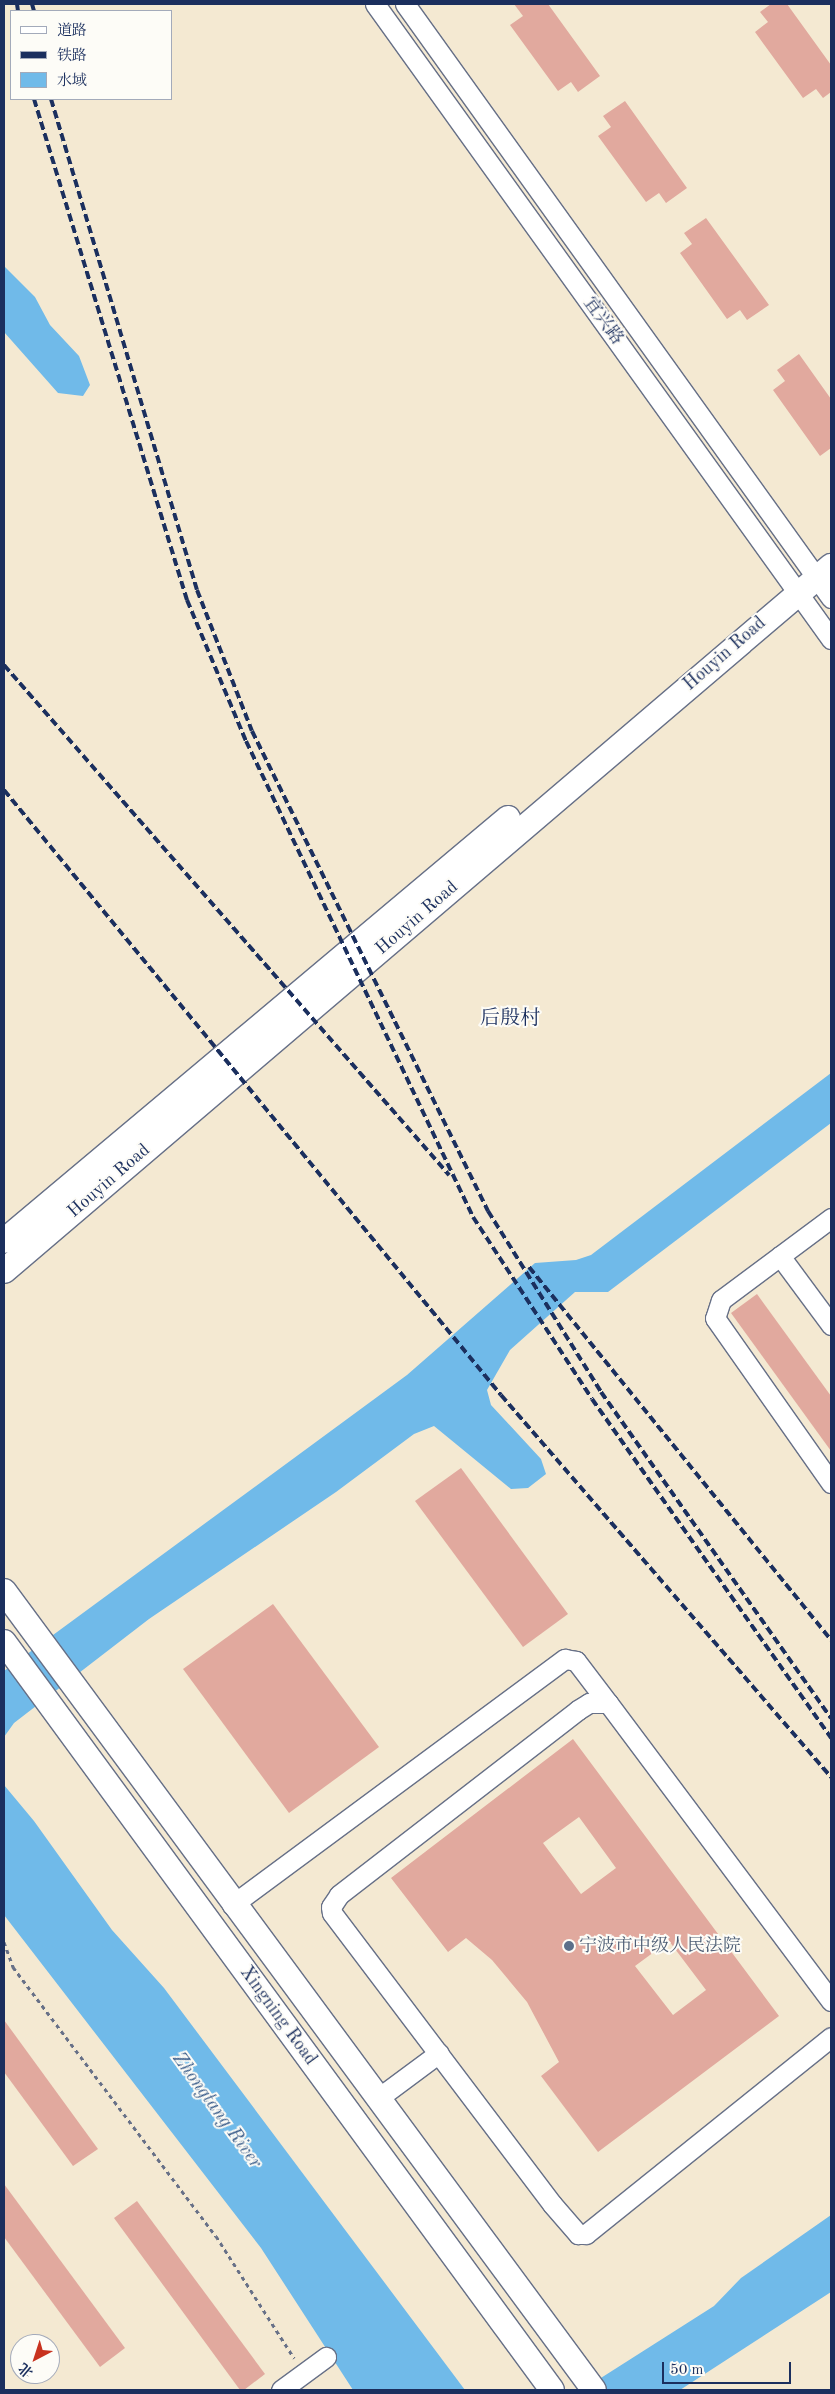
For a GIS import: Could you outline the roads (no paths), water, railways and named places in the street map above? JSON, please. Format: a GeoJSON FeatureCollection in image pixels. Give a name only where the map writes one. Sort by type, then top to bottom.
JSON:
{"type":"FeatureCollection","features":[{"type":"Feature","properties":{"kind":"main road","name":"Houyin Road"},"geometry":{"type":"LineString","coordinates":[[4,1241],[823,562]]}},
{"type":"Feature","properties":{"kind":"main road","name":"Houyin Road"},"geometry":{"type":"LineString","coordinates":[[4,1271],[794,586]]}},
{"type":"Feature","properties":{"kind":"main road"},"geometry":{"type":"LineString","coordinates":[[4,1591],[232,1905],[594,2390]]}},
{"type":"Feature","properties":{"kind":"main road","name":"Xingning Road"},"geometry":{"type":"LineString","coordinates":[[6,1645],[549,2386]]}},
{"type":"Feature","properties":{"kind":"street","name":"宜兴路"},"geometry":{"type":"LineString","coordinates":[[375,4],[831,639]]}},
{"type":"Feature","properties":{"kind":"street","name":"宜兴路"},"geometry":{"type":"LineString","coordinates":[[405,4],[823,562],[831,598]]}},
{"type":"Feature","properties":{"kind":"street"},"geometry":{"type":"LineString","coordinates":[[831,1218],[721,1300],[715,1318],[831,1483]]}},
{"type":"Feature","properties":{"kind":"street"},"geometry":{"type":"LineString","coordinates":[[780,1256],[831,1325]]}},
{"type":"Feature","properties":{"kind":"street"},"geometry":{"type":"LineString","coordinates":[[232,1905],[565,1659],[576,1661],[831,2001]]}},
{"type":"Feature","properties":{"kind":"street"},"geometry":{"type":"LineString","coordinates":[[608,1703],[589,1703],[578,1710],[332,1902],[332,1913],[571,2228],[578,2234],[586,2234],[831,2037]]}},
{"type":"Feature","properties":{"kind":"street"},"geometry":{"type":"LineString","coordinates":[[377,2099],[439,2053]]}},
{"type":"Feature","properties":{"kind":"street"},"geometry":{"type":"LineString","coordinates":[[281,2390],[326,2357]]}},
{"type":"Feature","properties":{"kind":"water"},"geometry":{"type":"Polygon","coordinates":[[[4,266],[35,297],[50,325],[79,356],[90,385],[83,396],[58,393],[4,332],[4,266]]]}},
{"type":"Feature","properties":{"kind":"water"},"geometry":{"type":"Polygon","coordinates":[[[831,1073],[831,1123],[608,1292],[575,1292],[510,1350],[487,1390],[491,1405],[541,1459],[546,1474],[528,1488],[511,1489],[434,1426],[414,1434],[336,1492],[149,1619],[14,1723],[4,1737],[4,1671],[407,1375],[535,1263],[576,1260],[591,1255],[831,1073]]]}},
{"type":"Feature","properties":{"kind":"water","name":"Zhongtang River"},"geometry":{"type":"Polygon","coordinates":[[[4,1785],[34,1821],[112,1930],[164,1988],[465,2390],[353,2390],[261,2248],[4,1915],[4,1785]]]}},
{"type":"Feature","properties":{"kind":"water"},"geometry":{"type":"Polygon","coordinates":[[[831,2215],[831,2292],[680,2390],[582,2390],[714,2306],[741,2278],[831,2215]]]}},
{"type":"Feature","properties":{"kind":"railway"},"geometry":{"type":"LineString","coordinates":[[17,4],[18,10]]}},
{"type":"Feature","properties":{"kind":"railway"},"geometry":{"type":"LineString","coordinates":[[32,4],[34,10]]}},
{"type":"Feature","properties":{"kind":"railway"},"geometry":{"type":"LineString","coordinates":[[34,100],[187,600],[246,741],[473,1217],[592,1399],[831,1738]]}},
{"type":"Feature","properties":{"kind":"railway"},"geometry":{"type":"LineString","coordinates":[[51,100],[197,590],[252,731],[488,1211],[601,1392],[831,1718]]}},
{"type":"Feature","properties":{"kind":"railway"},"geometry":{"type":"LineString","coordinates":[[4,665],[449,1175]]}},
{"type":"Feature","properties":{"kind":"railway"},"geometry":{"type":"LineString","coordinates":[[4,790],[501,1395],[831,1777]]}},
{"type":"Feature","properties":{"kind":"railway"},"geometry":{"type":"LineString","coordinates":[[529,1267],[831,1640]]}},
{"type":"Feature","properties":{"kind":"place","name":"宁波市中级人民法院"},"geometry":{"type":"Point","coordinates":[569,1946]}},
{"type":"Feature","properties":{"kind":"district","name":"后殷村"},"geometry":{"type":"Point","coordinates":[510,1019]}}]}
